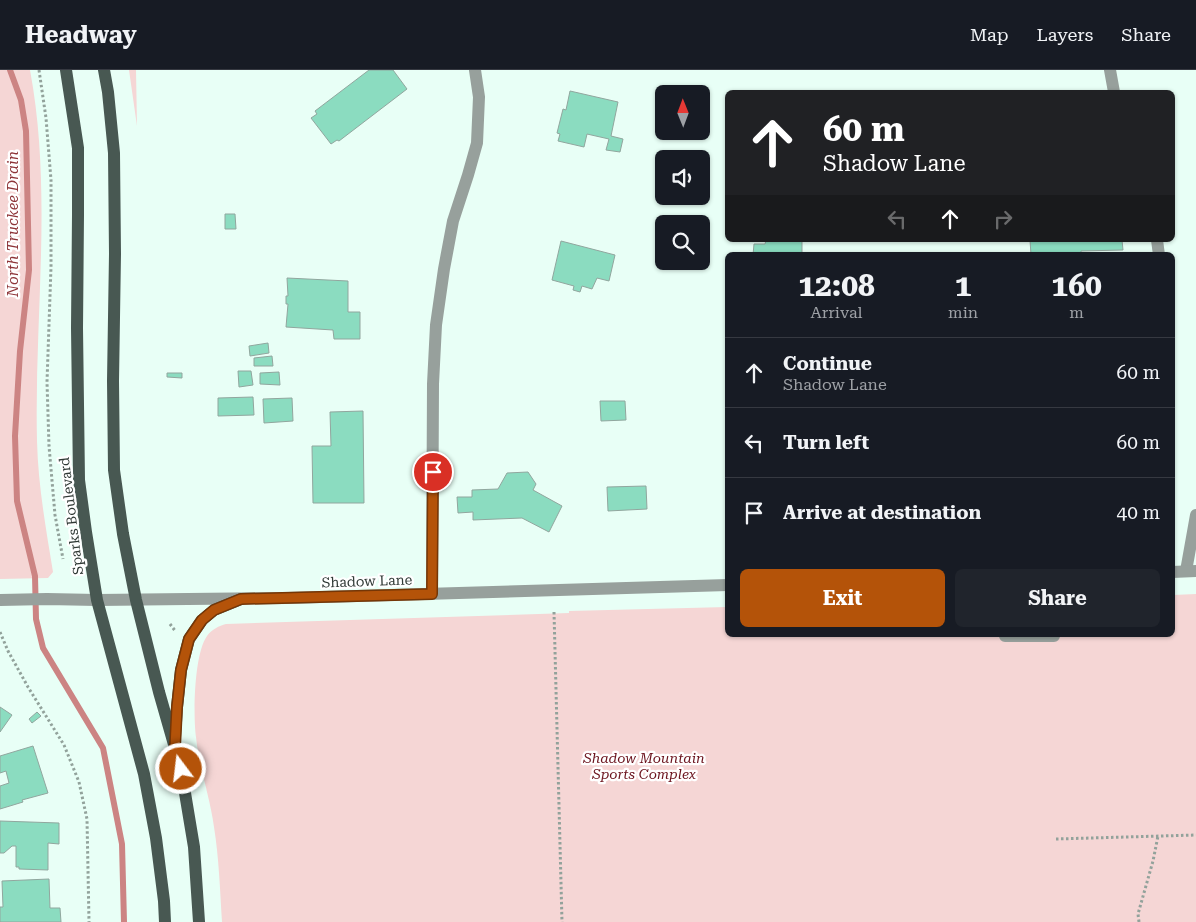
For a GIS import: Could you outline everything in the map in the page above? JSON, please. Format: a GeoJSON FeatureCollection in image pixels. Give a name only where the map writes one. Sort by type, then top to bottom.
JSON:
{"type":"FeatureCollection","features":[{"type":"Feature","properties":{"kind":"main road","name":"Sparks Boulevard"},"geometry":{"type":"LineString","coordinates":[[66,70],[78,148],[77,374],[79,480],[97,600],[144,774],[156,838],[165,922]]}},
{"type":"Feature","properties":{"kind":"main road"},"geometry":{"type":"LineString","coordinates":[[104,70],[114,153],[114,470],[123,534],[136,600],[181,769],[194,847],[199,922]]}},
{"type":"Feature","properties":{"kind":"main road"},"geometry":{"type":"LineString","coordinates":[[175,747],[181,670],[189,639],[202,620],[214,610],[241,599]]}},
{"type":"Feature","properties":{"kind":"street"},"geometry":{"type":"LineString","coordinates":[[432,594],[433,384],[436,325],[453,221],[477,143],[479,97],[475,70]]}},
{"type":"Feature","properties":{"kind":"street"},"geometry":{"type":"LineString","coordinates":[[1110,70],[1114,90]]}},
{"type":"Feature","properties":{"kind":"street"},"geometry":{"type":"LineString","coordinates":[[1175,572],[1191,571],[1196,515]]}},
{"type":"Feature","properties":{"kind":"street","name":"Shadow Lane"},"geometry":{"type":"LineString","coordinates":[[0,600],[241,599],[725,585]]}},
{"type":"Feature","properties":{"kind":"path"},"geometry":{"type":"LineString","coordinates":[[39,70],[46,118],[51,180],[51,267],[47,382],[48,446],[55,514],[63,559]]}},
{"type":"Feature","properties":{"kind":"path"},"geometry":{"type":"LineString","coordinates":[[554,612],[562,922]]}},
{"type":"Feature","properties":{"kind":"path"},"geometry":{"type":"LineString","coordinates":[[0,632],[28,687],[64,745],[79,782],[87,819],[89,922]]}},
{"type":"Feature","properties":{"kind":"path"},"geometry":{"type":"LineString","coordinates":[[1056,840],[1196,835]]}},
{"type":"Feature","properties":{"kind":"path"},"geometry":{"type":"LineString","coordinates":[[1139,922],[1138,914],[1158,836]]}},
{"type":"Feature","properties":{"kind":"green space"},"geometry":{"type":"Polygon","coordinates":[[[0,70],[30,70],[37,116],[42,209],[37,441],[45,523],[53,572],[48,578],[0,579],[0,70]]]}},
{"type":"Feature","properties":{"kind":"green space"},"geometry":{"type":"Polygon","coordinates":[[[129,70],[136,70],[137,126],[129,70]]]}},
{"type":"Feature","properties":{"kind":"green space","name":"Shadow Mountain Sports Complex"},"geometry":{"type":"Polygon","coordinates":[[[1196,594],[1196,922],[222,922],[216,839],[197,748],[195,685],[199,656],[207,636],[211,631],[223,625],[569,613],[569,611],[725,607],[725,637],[1175,637],[1175,595],[1196,594]]]}},
{"type":"Feature","properties":{"kind":"building"},"geometry":{"type":"Polygon","coordinates":[[[369,70],[393,70],[407,89],[339,141],[337,140],[331,144],[311,118],[317,114],[315,111],[369,70]]]}},
{"type":"Feature","properties":{"kind":"building"},"geometry":{"type":"Polygon","coordinates":[[[570,91],[618,102],[611,136],[623,139],[620,152],[606,150],[609,139],[587,134],[584,147],[558,141],[560,134],[557,133],[563,109],[566,110],[570,91]]]}},
{"type":"Feature","properties":{"kind":"building"},"geometry":{"type":"Polygon","coordinates":[[[225,214],[235,214],[236,229],[225,229],[225,214]]]}},
{"type":"Feature","properties":{"kind":"building"},"geometry":{"type":"Polygon","coordinates":[[[561,241],[615,255],[609,281],[597,278],[592,289],[582,286],[580,292],[573,290],[574,286],[552,280],[561,241]]]}},
{"type":"Feature","properties":{"kind":"building"},"geometry":{"type":"Polygon","coordinates":[[[766,242],[802,242],[802,252],[753,252],[754,244],[765,244],[766,242]]]}},
{"type":"Feature","properties":{"kind":"building"},"geometry":{"type":"Polygon","coordinates":[[[1030,242],[1122,242],[1123,250],[1081,252],[1031,252],[1030,242]]]}},
{"type":"Feature","properties":{"kind":"building"},"geometry":{"type":"Polygon","coordinates":[[[287,278],[348,281],[348,312],[360,312],[360,339],[334,339],[333,330],[286,327],[288,304],[286,304],[286,296],[288,296],[287,278]]]}},
{"type":"Feature","properties":{"kind":"building"},"geometry":{"type":"Polygon","coordinates":[[[268,343],[269,353],[250,356],[249,346],[268,343]]]}},
{"type":"Feature","properties":{"kind":"building"},"geometry":{"type":"Polygon","coordinates":[[[272,356],[273,366],[254,366],[254,358],[272,356]]]}},
{"type":"Feature","properties":{"kind":"building"},"geometry":{"type":"Polygon","coordinates":[[[238,371],[251,371],[253,385],[239,387],[238,371]]]}},
{"type":"Feature","properties":{"kind":"building"},"geometry":{"type":"Polygon","coordinates":[[[279,372],[280,385],[260,384],[260,373],[279,372]]]}},
{"type":"Feature","properties":{"kind":"building"},"geometry":{"type":"Polygon","coordinates":[[[167,373],[182,373],[182,378],[167,377],[167,373]]]}},
{"type":"Feature","properties":{"kind":"building"},"geometry":{"type":"Polygon","coordinates":[[[253,397],[254,415],[218,416],[218,398],[253,397]]]}},
{"type":"Feature","properties":{"kind":"building"},"geometry":{"type":"Polygon","coordinates":[[[292,398],[293,421],[264,423],[263,399],[292,398]]]}},
{"type":"Feature","properties":{"kind":"building"},"geometry":{"type":"Polygon","coordinates":[[[600,401],[625,401],[626,420],[601,421],[600,401]]]}},
{"type":"Feature","properties":{"kind":"building"},"geometry":{"type":"Polygon","coordinates":[[[363,411],[364,503],[313,503],[312,446],[331,446],[330,412],[363,411]]]}},
{"type":"Feature","properties":{"kind":"building"},"geometry":{"type":"Polygon","coordinates":[[[528,472],[536,484],[533,490],[562,506],[549,532],[522,518],[473,520],[473,512],[458,513],[457,497],[472,497],[472,490],[498,489],[507,473],[528,472]]]}},
{"type":"Feature","properties":{"kind":"building"},"geometry":{"type":"Polygon","coordinates":[[[646,486],[647,509],[608,511],[607,487],[646,486]]]}},
{"type":"Feature","properties":{"kind":"building"},"geometry":{"type":"Polygon","coordinates":[[[0,707],[12,715],[0,732],[0,707]]]}},
{"type":"Feature","properties":{"kind":"building"},"geometry":{"type":"Polygon","coordinates":[[[37,712],[41,716],[32,723],[29,719],[37,712]]]}},
{"type":"Feature","properties":{"kind":"building"},"geometry":{"type":"Polygon","coordinates":[[[33,746],[48,793],[22,800],[23,802],[0,809],[0,786],[9,783],[6,771],[0,773],[0,756],[33,746]]]}},
{"type":"Feature","properties":{"kind":"building"},"geometry":{"type":"Polygon","coordinates":[[[0,821],[59,823],[59,844],[48,843],[48,870],[19,869],[19,867],[16,867],[16,846],[12,846],[4,853],[0,853],[0,821]]]}},
{"type":"Feature","properties":{"kind":"building"},"geometry":{"type":"Polygon","coordinates":[[[49,879],[50,908],[60,908],[61,922],[0,922],[0,907],[3,907],[2,881],[49,879]]]}},
{"type":"Feature","properties":{"kind":"waterway","name":"North Truckee Drain"},"geometry":{"type":"LineString","coordinates":[[10,70],[21,100],[26,131],[29,270],[20,351],[15,436],[17,501],[35,576],[36,619],[43,648],[103,748],[122,844],[124,922]]}},
{"type":"Feature","properties":{"kind":"route"},"geometry":{"type":"LineString","coordinates":[[181,769],[175,747],[181,670],[189,639],[202,620],[214,610],[241,599],[432,594],[433,472]]}}]}
